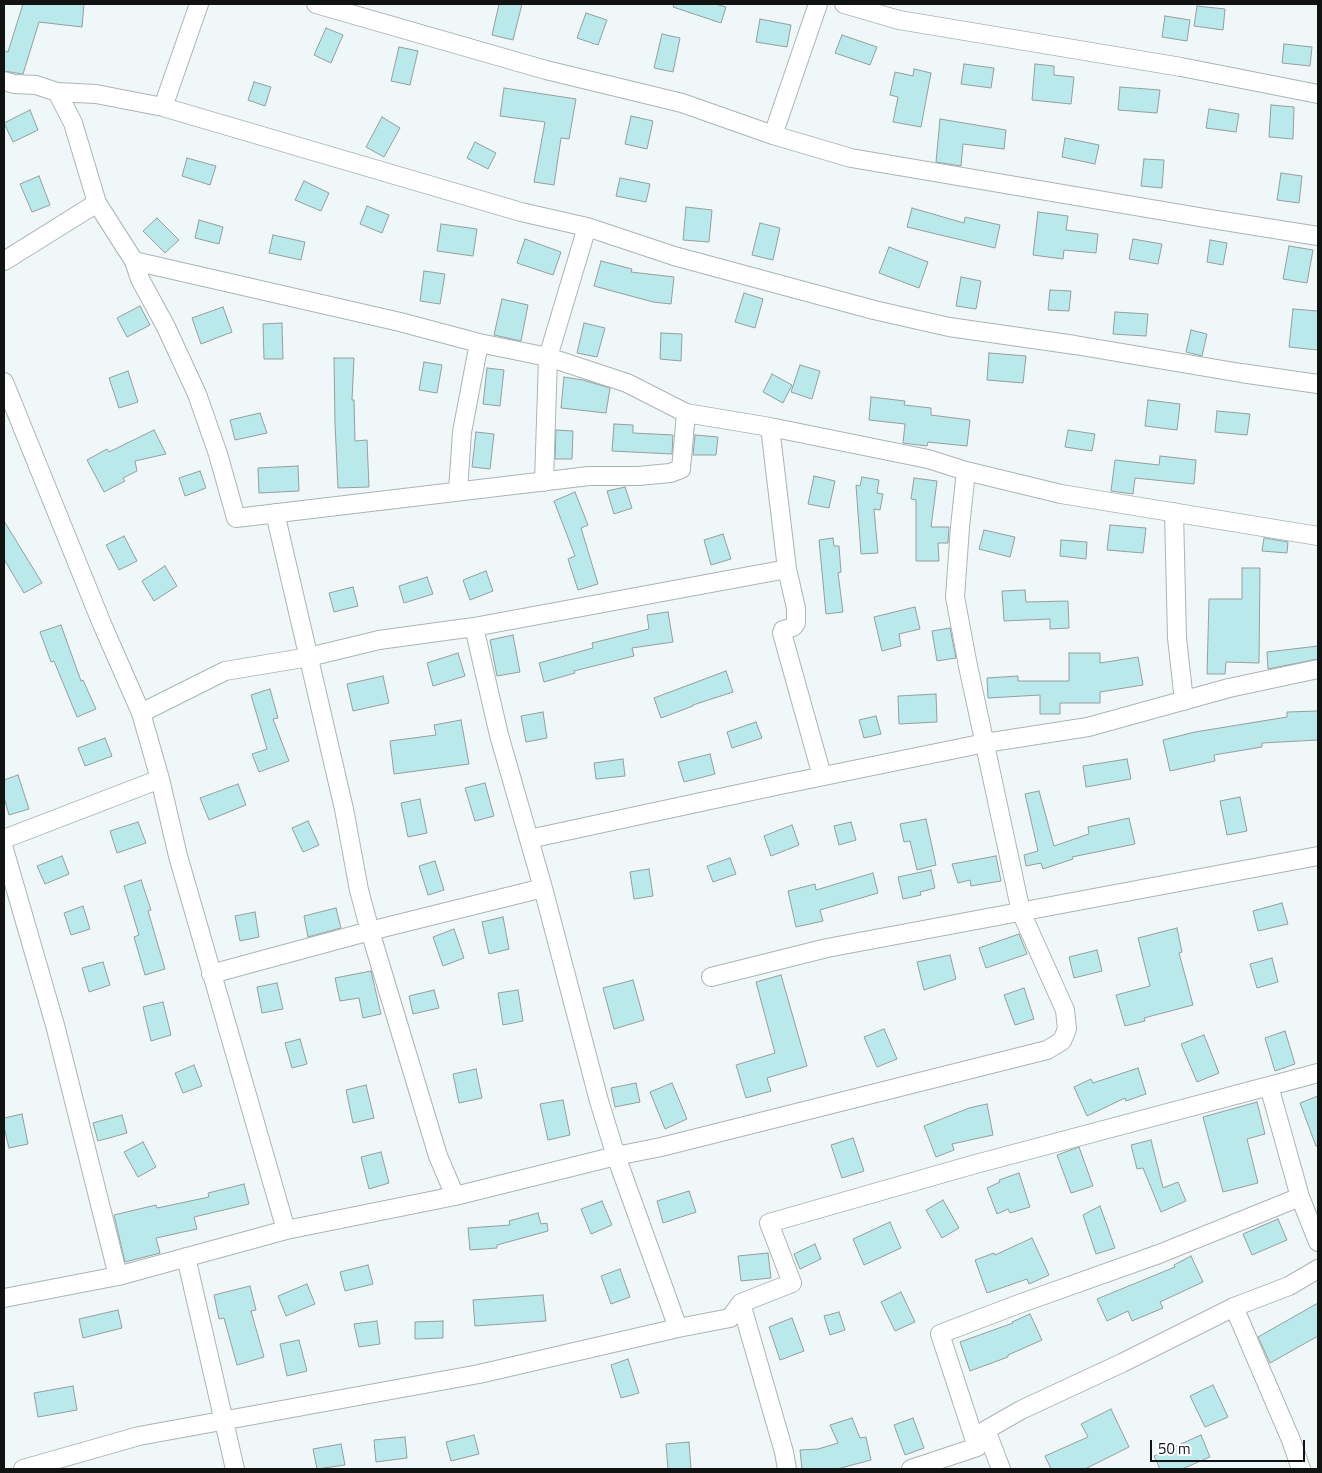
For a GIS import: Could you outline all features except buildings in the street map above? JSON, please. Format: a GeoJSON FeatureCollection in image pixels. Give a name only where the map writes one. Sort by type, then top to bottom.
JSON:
{"type":"FeatureCollection","features":[{"type":"Feature","properties":{"kind":"street"},"geometry":{"type":"LineString","coordinates":[[163,107],[199,4]]}},
{"type":"Feature","properties":{"kind":"street"},"geometry":{"type":"LineString","coordinates":[[316,4],[546,70],[682,103],[773,135],[851,158],[1201,218],[1318,236]]}},
{"type":"Feature","properties":{"kind":"street"},"geometry":{"type":"LineString","coordinates":[[773,135],[818,4]]}},
{"type":"Feature","properties":{"kind":"street"},"geometry":{"type":"LineString","coordinates":[[844,4],[899,20],[1182,67],[1318,94]]}},
{"type":"Feature","properties":{"kind":"street"},"geometry":{"type":"LineString","coordinates":[[7,85],[36,85],[57,92],[96,94],[163,107],[521,212],[587,227],[674,256],[874,310],[948,327],[1318,384]]}},
{"type":"Feature","properties":{"kind":"street"},"geometry":{"type":"LineString","coordinates":[[57,92],[73,123],[97,203],[134,261],[140,279],[166,326],[197,394],[218,454],[236,518],[589,476],[638,476],[670,473],[681,469],[686,413]]}},
{"type":"Feature","properties":{"kind":"street"},"geometry":{"type":"LineString","coordinates":[[4,261],[97,203]]}},
{"type":"Feature","properties":{"kind":"street"},"geometry":{"type":"LineString","coordinates":[[544,482],[548,358],[587,227]]}},
{"type":"Feature","properties":{"kind":"street"},"geometry":{"type":"LineString","coordinates":[[134,261],[548,358],[627,384],[686,413],[770,427],[928,459],[1061,494],[1318,536]]}},
{"type":"Feature","properties":{"kind":"street"},"geometry":{"type":"LineString","coordinates":[[458,491],[462,432],[479,343]]}},
{"type":"Feature","properties":{"kind":"street"},"geometry":{"type":"LineString","coordinates":[[4,382],[141,713],[211,974],[286,1230]]}},
{"type":"Feature","properties":{"kind":"street"},"geometry":{"type":"LineString","coordinates":[[770,427],[787,570],[796,608],[796,624],[783,630],[782,633],[822,776]]}},
{"type":"Feature","properties":{"kind":"street"},"geometry":{"type":"LineString","coordinates":[[4,1298],[118,1276],[286,1230],[455,1196],[616,1156],[671,1145],[1047,1050],[1062,1041],[1067,1030],[1065,1010],[1021,912],[955,597],[966,470]]}},
{"type":"Feature","properties":{"kind":"street"},"geometry":{"type":"LineString","coordinates":[[1174,512],[1177,638],[1184,701]]}},
{"type":"Feature","properties":{"kind":"street"},"geometry":{"type":"LineString","coordinates":[[276,513],[344,809],[359,890],[438,1156],[455,1196]]}},
{"type":"Feature","properties":{"kind":"street"},"geometry":{"type":"LineString","coordinates":[[141,713],[225,671],[309,657],[379,640],[474,626],[787,570]]}},
{"type":"Feature","properties":{"kind":"street"},"geometry":{"type":"LineString","coordinates":[[474,626],[499,735],[543,888],[599,1101],[616,1156],[678,1328]]}},
{"type":"Feature","properties":{"kind":"street"},"geometry":{"type":"LineString","coordinates":[[528,839],[985,743],[1088,727],[1229,688],[1318,669]]}},
{"type":"Feature","properties":{"kind":"street"},"geometry":{"type":"LineString","coordinates":[[4,839],[160,779]]}},
{"type":"Feature","properties":{"kind":"street"},"geometry":{"type":"LineString","coordinates":[[4,849],[55,1025],[118,1276]]}},
{"type":"Feature","properties":{"kind":"street"},"geometry":{"type":"LineString","coordinates":[[711,977],[827,948],[1318,856]]}},
{"type":"Feature","properties":{"kind":"street"},"geometry":{"type":"LineString","coordinates":[[211,974],[370,931],[543,888]]}},
{"type":"Feature","properties":{"kind":"street"},"geometry":{"type":"LineString","coordinates":[[23,1469],[139,1436],[479,1374],[678,1328],[730,1318],[741,1303],[792,1283],[769,1224],[972,1165],[1318,1073]]}},
{"type":"Feature","properties":{"kind":"street"},"geometry":{"type":"LineString","coordinates":[[1269,1086],[1300,1197],[1318,1242]]}},
{"type":"Feature","properties":{"kind":"street"},"geometry":{"type":"LineString","coordinates":[[977,1447],[940,1334],[1016,1304],[1159,1254],[1300,1197]]}},
{"type":"Feature","properties":{"kind":"street"},"geometry":{"type":"LineString","coordinates":[[186,1257],[235,1469]]}},
{"type":"Feature","properties":{"kind":"street"},"geometry":{"type":"LineString","coordinates":[[911,1469],[977,1447],[986,1430],[1021,1410],[1122,1363],[1234,1307],[1289,1286],[1318,1269]]}},
{"type":"Feature","properties":{"kind":"street"},"geometry":{"type":"LineString","coordinates":[[741,1303],[780,1436],[787,1469]]}},
{"type":"Feature","properties":{"kind":"street"},"geometry":{"type":"LineString","coordinates":[[1234,1307],[1291,1440],[1301,1469]]}},
{"type":"Feature","properties":{"kind":"street"},"geometry":{"type":"LineString","coordinates":[[986,1430],[1002,1469]]}}]}
